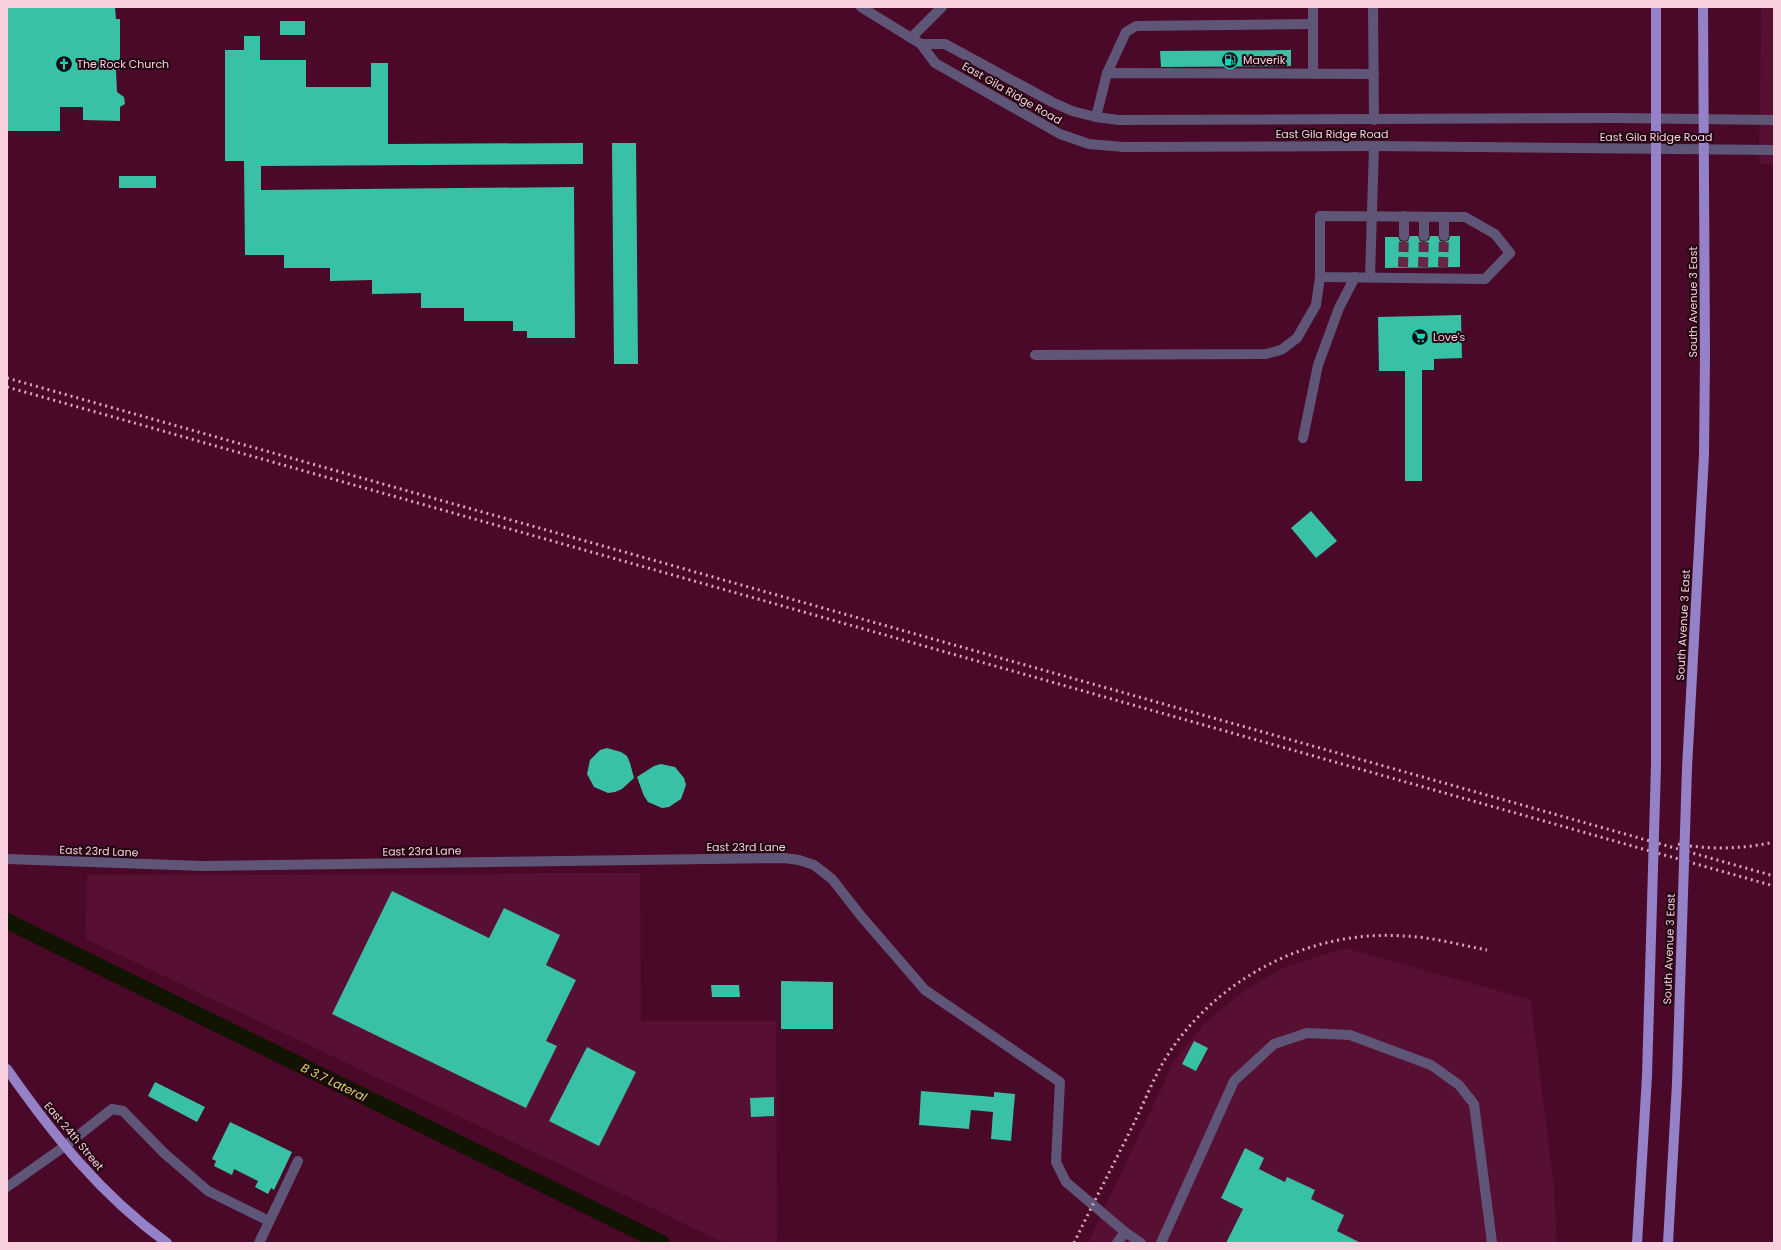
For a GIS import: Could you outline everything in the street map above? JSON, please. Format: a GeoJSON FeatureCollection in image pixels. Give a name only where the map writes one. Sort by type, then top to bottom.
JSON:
{"type":"FeatureCollection","features":[{"type":"Feature","properties":{"kind":"main road","name":"South Avenue 3 East"},"geometry":{"type":"LineString","coordinates":[[1637,1243],[1647,1076],[1656,764],[1656,7]]}},
{"type":"Feature","properties":{"kind":"main road","name":"South Avenue 3 East"},"geometry":{"type":"LineString","coordinates":[[1668,1243],[1677,1083],[1687,768],[1704,455],[1703,7]]}},
{"type":"Feature","properties":{"kind":"main road","name":"East 24th Street"},"geometry":{"type":"LineString","coordinates":[[7,1069],[82,1167],[129,1214],[167,1243]]}},
{"type":"Feature","properties":{"kind":"street","name":"East Gila Ridge Road"},"geometry":{"type":"LineString","coordinates":[[860,7],[921,44],[936,63],[1060,134],[1089,144],[1124,147],[1374,146],[1774,150]]}},
{"type":"Feature","properties":{"kind":"street"},"geometry":{"type":"LineString","coordinates":[[911,38],[942,7]]}},
{"type":"Feature","properties":{"kind":"street"},"geometry":{"type":"LineString","coordinates":[[1313,7],[1313,74]]}},
{"type":"Feature","properties":{"kind":"street"},"geometry":{"type":"LineString","coordinates":[[1373,7],[1374,120]]}},
{"type":"Feature","properties":{"kind":"street"},"geometry":{"type":"LineString","coordinates":[[1096,117],[1107,73],[1126,32],[1136,26],[1313,24]]}},
{"type":"Feature","properties":{"kind":"street","name":"East Gila Ridge Road"},"geometry":{"type":"LineString","coordinates":[[921,44],[945,44],[1052,102],[1072,111],[1096,117],[1119,120],[1656,118],[1774,120]]}},
{"type":"Feature","properties":{"kind":"street"},"geometry":{"type":"LineString","coordinates":[[1107,73],[1374,74]]}},
{"type":"Feature","properties":{"kind":"street"},"geometry":{"type":"LineString","coordinates":[[1370,276],[1374,146]]}},
{"type":"Feature","properties":{"kind":"street"},"geometry":{"type":"LineString","coordinates":[[1035,355],[1266,354],[1281,350],[1297,338],[1316,305],[1320,278],[1320,216],[1465,217],[1495,234],[1510,253],[1485,279],[1443,278],[1423,272],[1320,278]]}},
{"type":"Feature","properties":{"kind":"street"},"geometry":{"type":"LineString","coordinates":[[1404,216],[1404,236]]}},
{"type":"Feature","properties":{"kind":"street"},"geometry":{"type":"LineString","coordinates":[[1424,216],[1424,236]]}},
{"type":"Feature","properties":{"kind":"street"},"geometry":{"type":"LineString","coordinates":[[1444,217],[1444,236]]}},
{"type":"Feature","properties":{"kind":"street"},"geometry":{"type":"LineString","coordinates":[[1443,267],[1443,278]]}},
{"type":"Feature","properties":{"kind":"street"},"geometry":{"type":"LineString","coordinates":[[1302,438],[1318,365],[1339,308],[1355,276]]}},
{"type":"Feature","properties":{"kind":"street","name":"East 23rd Lane"},"geometry":{"type":"LineString","coordinates":[[7,859],[203,866],[784,858],[799,860],[814,865],[832,879],[861,916],[925,990],[1060,1082],[1056,1162],[1066,1182],[1125,1232]]}},
{"type":"Feature","properties":{"kind":"street"},"geometry":{"type":"LineString","coordinates":[[1161,1243],[1234,1081],[1274,1044],[1307,1033],[1350,1035],[1431,1065],[1459,1085],[1474,1104],[1492,1243]]}},
{"type":"Feature","properties":{"kind":"street"},"geometry":{"type":"LineString","coordinates":[[7,1187],[65,1146],[112,1109],[123,1111],[164,1153],[208,1191],[269,1221]]}},
{"type":"Feature","properties":{"kind":"street"},"geometry":{"type":"LineString","coordinates":[[259,1243],[298,1161]]}},
{"type":"Feature","properties":{"kind":"street"},"geometry":{"type":"LineString","coordinates":[[1117,1243],[1125,1232],[1141,1243]]}},
{"type":"Feature","properties":{"kind":"shaded area"},"geometry":{"type":"Polygon","coordinates":[[[1761,7],[1774,7],[1774,164],[1759,164],[1761,7]]]}},
{"type":"Feature","properties":{"kind":"shaded area"},"geometry":{"type":"Polygon","coordinates":[[[640,873],[641,1021],[776,1021],[777,1243],[725,1243],[86,939],[87,875],[640,873]]]}},
{"type":"Feature","properties":{"kind":"shaded area"},"geometry":{"type":"Polygon","coordinates":[[[1345,948],[1531,1000],[1553,1177],[1557,1243],[1088,1243],[1174,1061],[1203,1025],[1242,992],[1280,969],[1345,948]]]}},
{"type":"Feature","properties":{"kind":"building","name":"The Rock Church"},"geometry":{"type":"Polygon","coordinates":[[[7,7],[115,7],[116,19],[120,19],[120,70],[116,70],[117,92],[124,97],[125,104],[120,107],[120,121],[83,120],[83,107],[60,107],[60,131],[7,131],[7,7]]]}},
{"type":"Feature","properties":{"kind":"building"},"geometry":{"type":"Polygon","coordinates":[[[280,21],[305,21],[305,35],[280,35],[280,21]]]}},
{"type":"Feature","properties":{"kind":"building"},"geometry":{"type":"Polygon","coordinates":[[[244,36],[260,36],[260,60],[306,60],[306,87],[371,87],[371,63],[388,63],[388,144],[583,143],[583,164],[261,166],[261,190],[574,187],[575,338],[527,338],[527,331],[513,331],[513,321],[464,321],[464,308],[421,308],[421,293],[372,294],[372,280],[330,281],[330,268],[284,268],[284,255],[245,255],[244,161],[225,161],[225,50],[244,50],[244,36]]]}},
{"type":"Feature","properties":{"kind":"building"},"geometry":{"type":"Polygon","coordinates":[[[1291,50],[1291,66],[1161,67],[1160,51],[1291,50]]]}},
{"type":"Feature","properties":{"kind":"building"},"geometry":{"type":"Polygon","coordinates":[[[612,143],[636,143],[638,364],[614,364],[612,143]]]}},
{"type":"Feature","properties":{"kind":"building"},"geometry":{"type":"Polygon","coordinates":[[[119,176],[156,176],[156,188],[119,188],[119,176]]]}},
{"type":"Feature","properties":{"kind":"building"},"geometry":{"type":"Polygon","coordinates":[[[1410,236],[1418,236],[1420,241],[1424,242],[1429,240],[1430,236],[1438,236],[1440,241],[1444,242],[1449,240],[1450,236],[1460,236],[1460,267],[1385,268],[1385,237],[1398,237],[1400,241],[1404,242],[1408,241],[1410,236]]]}},
{"type":"Feature","properties":{"kind":"building","name":"Love's"},"geometry":{"type":"Polygon","coordinates":[[[1461,315],[1462,358],[1434,359],[1434,370],[1422,370],[1422,481],[1405,481],[1405,371],[1379,371],[1378,317],[1461,315]]]}},
{"type":"Feature","properties":{"kind":"building"},"geometry":{"type":"Polygon","coordinates":[[[1311,511],[1337,541],[1316,558],[1291,528],[1311,511]]]}},
{"type":"Feature","properties":{"kind":"building"},"geometry":{"type":"Polygon","coordinates":[[[607,748],[621,752],[627,756],[634,778],[622,789],[608,793],[594,787],[587,774],[590,760],[600,750],[607,748]]]}},
{"type":"Feature","properties":{"kind":"building"},"geometry":{"type":"Polygon","coordinates":[[[661,764],[675,767],[684,778],[686,785],[681,799],[669,807],[662,808],[648,802],[644,796],[637,777],[654,766],[661,764]]]}},
{"type":"Feature","properties":{"kind":"building"},"geometry":{"type":"Polygon","coordinates":[[[392,891],[489,938],[504,908],[560,935],[546,965],[576,980],[546,1041],[557,1046],[526,1108],[332,1014],[392,891]]]}},
{"type":"Feature","properties":{"kind":"building"},"geometry":{"type":"Polygon","coordinates":[[[781,981],[833,982],[833,1029],[781,1029],[781,981]]]}},
{"type":"Feature","properties":{"kind":"building"},"geometry":{"type":"Polygon","coordinates":[[[711,985],[739,985],[740,997],[712,997],[711,985]]]}},
{"type":"Feature","properties":{"kind":"building"},"geometry":{"type":"Polygon","coordinates":[[[1194,1041],[1208,1048],[1196,1071],[1182,1064],[1194,1041]]]}},
{"type":"Feature","properties":{"kind":"building"},"geometry":{"type":"Polygon","coordinates":[[[587,1047],[636,1072],[599,1146],[549,1121],[587,1047]]]}},
{"type":"Feature","properties":{"kind":"building"},"geometry":{"type":"Polygon","coordinates":[[[155,1082],[205,1107],[197,1122],[148,1096],[155,1082]]]}},
{"type":"Feature","properties":{"kind":"building"},"geometry":{"type":"Polygon","coordinates":[[[921,1091],[994,1097],[994,1092],[1015,1094],[1011,1141],[991,1139],[993,1112],[971,1110],[969,1129],[919,1125],[921,1091]]]}},
{"type":"Feature","properties":{"kind":"building"},"geometry":{"type":"Polygon","coordinates":[[[774,1097],[774,1116],[751,1117],[750,1098],[774,1097]]]}},
{"type":"Feature","properties":{"kind":"building"},"geometry":{"type":"Polygon","coordinates":[[[230,1122],[292,1152],[274,1190],[271,1188],[268,1194],[255,1187],[258,1181],[234,1169],[232,1175],[214,1166],[216,1161],[212,1159],[230,1122]]]}},
{"type":"Feature","properties":{"kind":"building"},"geometry":{"type":"Polygon","coordinates":[[[1245,1148],[1264,1158],[1259,1169],[1285,1182],[1287,1177],[1315,1190],[1311,1199],[1344,1215],[1337,1231],[1361,1243],[1226,1243],[1243,1209],[1221,1198],[1245,1148]]]}},
{"type":"Feature","properties":{"kind":"waterway","name":"B 3.7 Lateral"},"geometry":{"type":"LineString","coordinates":[[7,921],[662,1243]]}},
{"type":"Feature","properties":{"kind":"tunnel"},"geometry":{"type":"LineString","coordinates":[[1403,267],[1404,236]]}},
{"type":"Feature","properties":{"kind":"tunnel"},"geometry":{"type":"LineString","coordinates":[[1423,267],[1424,236]]}},
{"type":"Feature","properties":{"kind":"tunnel"},"geometry":{"type":"LineString","coordinates":[[1443,267],[1444,236]]}},
{"type":"Feature","properties":{"kind":"railway"},"geometry":{"type":"LineString","coordinates":[[7,378],[1774,876]]}},
{"type":"Feature","properties":{"kind":"railway"},"geometry":{"type":"LineString","coordinates":[[7,387],[1774,886]]}},
{"type":"Feature","properties":{"kind":"railway"},"geometry":{"type":"LineString","coordinates":[[1678,844],[1726,848],[1774,842]]}},
{"type":"Feature","properties":{"kind":"railway"},"geometry":{"type":"LineString","coordinates":[[1074,1243],[1167,1056],[1188,1028],[1212,1003],[1239,982],[1269,964],[1301,950],[1335,941],[1369,936],[1404,936],[1425,938],[1487,950]]}},
{"type":"Feature","properties":{"kind":"place","name":"Maverik"},"geometry":{"type":"Point","coordinates":[1230,60]}},
{"type":"Feature","properties":{"kind":"place","name":"The Rock Church"},"geometry":{"type":"Point","coordinates":[64,64]}},
{"type":"Feature","properties":{"kind":"place","name":"Love's"},"geometry":{"type":"Point","coordinates":[1420,337]}}]}
